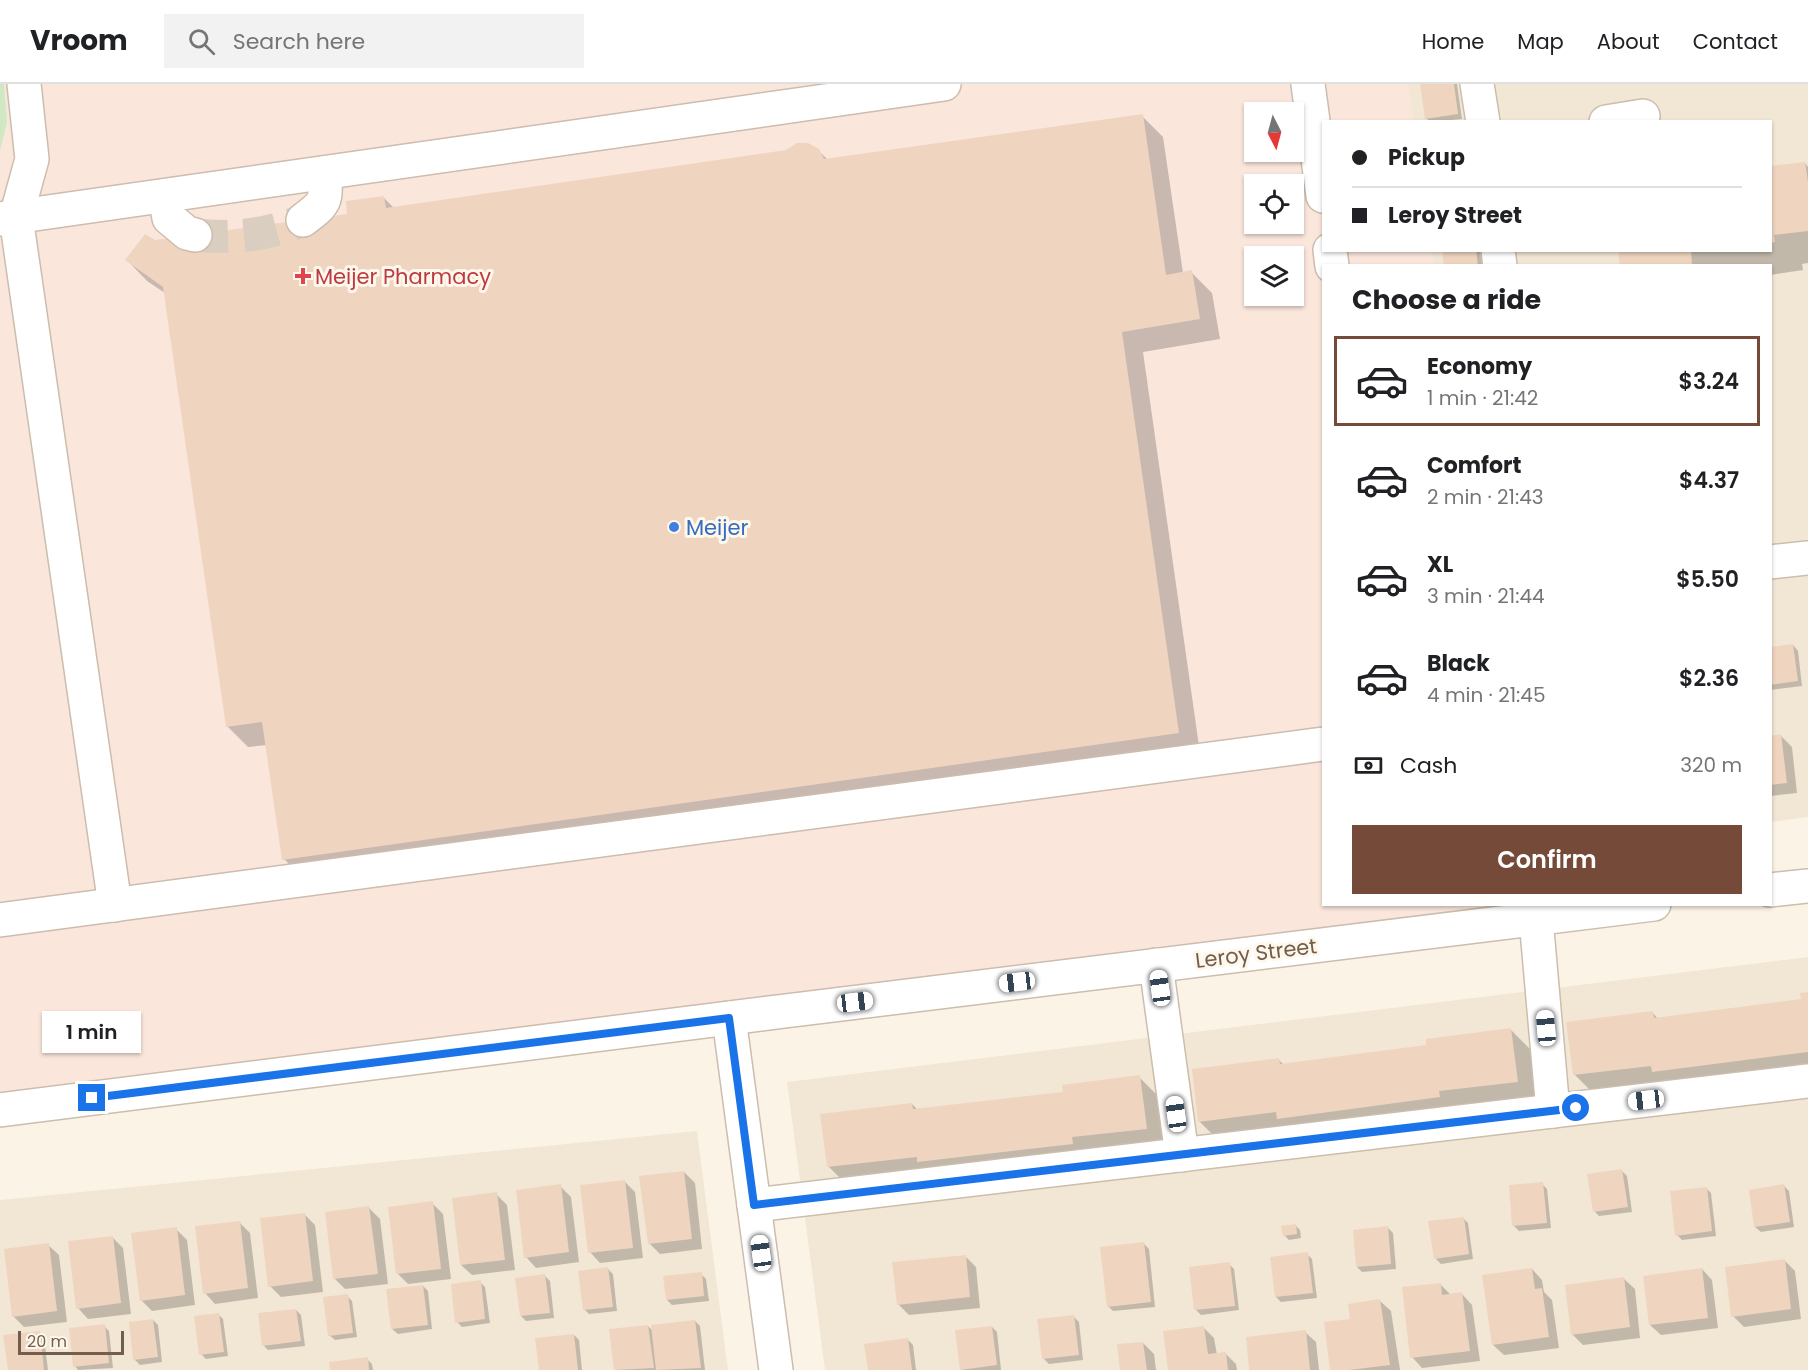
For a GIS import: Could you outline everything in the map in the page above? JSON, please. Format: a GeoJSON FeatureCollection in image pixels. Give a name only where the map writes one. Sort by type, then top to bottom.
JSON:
{"type":"FeatureCollection","features":[{"type":"Feature","properties":{"kind":"street"},"geometry":{"type":"LineString","coordinates":[[24,84],[32,159],[8,218],[115,905]]}},
{"type":"Feature","properties":{"kind":"street"},"geometry":{"type":"LineString","coordinates":[[8,218],[944,84]]}},
{"type":"Feature","properties":{"kind":"street"},"geometry":{"type":"LineString","coordinates":[[1308,84],[1322,189]]}},
{"type":"Feature","properties":{"kind":"street"},"geometry":{"type":"LineString","coordinates":[[1477,84],[1483,120]]}},
{"type":"Feature","properties":{"kind":"street"},"geometry":{"type":"LineString","coordinates":[[1618,120],[1643,116]]}},
{"type":"Feature","properties":{"kind":"street"},"geometry":{"type":"LineString","coordinates":[[303,220],[318,209],[326,197],[324,173]]}},
{"type":"Feature","properties":{"kind":"street"},"geometry":{"type":"LineString","coordinates":[[165,195],[169,218],[187,233],[195,235]]}},
{"type":"Feature","properties":{"kind":"street"},"geometry":{"type":"LineString","coordinates":[[1772,562],[1808,558]]}},
{"type":"Feature","properties":{"kind":"street"},"geometry":{"type":"LineString","coordinates":[[0,920],[1322,744]]}},
{"type":"Feature","properties":{"kind":"street"},"geometry":{"type":"LineString","coordinates":[[1772,890],[1808,886]]}},
{"type":"Feature","properties":{"kind":"street","name":"Leroy Street"},"geometry":{"type":"LineString","coordinates":[[0,1110],[1638,906]]}},
{"type":"Feature","properties":{"kind":"street"},"geometry":{"type":"LineString","coordinates":[[1536,919],[1552,1111]]}},
{"type":"Feature","properties":{"kind":"street"},"geometry":{"type":"LineString","coordinates":[[1156,965],[1182,1155]]}},
{"type":"Feature","properties":{"kind":"street"},"geometry":{"type":"LineString","coordinates":[[729,1018],[776,1370]]}},
{"type":"Feature","properties":{"kind":"street"},"geometry":{"type":"LineString","coordinates":[[754,1205],[1808,1080]]}},
{"type":"Feature","properties":{"kind":"shaded area"},"geometry":{"type":"Polygon","coordinates":[[[0,84],[1408,84],[1413,120],[1322,120],[1322,252],[1431,252],[1433,264],[1322,264],[1322,906],[1516,906],[0,1110],[0,84]]]}},
{"type":"Feature","properties":{"kind":"shaded area"},"geometry":{"type":"Polygon","coordinates":[[[1407,84],[1808,84],[1808,817],[1772,822],[1772,264],[1433,264],[1431,252],[1772,252],[1772,120],[1413,120],[1407,84]]]}},
{"type":"Feature","properties":{"kind":"shaded area"},"geometry":{"type":"Polygon","coordinates":[[[1808,957],[1808,1370],[825,1370],[787,1082],[1808,957]]]}},
{"type":"Feature","properties":{"kind":"shaded area"},"geometry":{"type":"Polygon","coordinates":[[[697,1131],[728,1370],[0,1370],[0,1200],[697,1131]]]}},
{"type":"Feature","properties":{"kind":"green space"},"geometry":{"type":"Polygon","coordinates":[[[0,84],[4,84],[7,122],[0,151],[0,84]]]}},
{"type":"Feature","properties":{"kind":"building"},"geometry":{"type":"Polygon","coordinates":[[[1420,84],[1454,84],[1458,114],[1425,119],[1420,84]]]}},
{"type":"Feature","properties":{"kind":"building","name":"Meijer"},"geometry":{"type":"Polygon","coordinates":[[[1143,114],[1166,275],[1192,270],[1200,319],[1122,332],[1179,733],[282,860],[262,722],[226,727],[163,287],[125,260],[145,234],[155,240],[347,214],[346,201],[384,196],[386,208],[786,150],[797,143],[808,143],[819,149],[824,159],[1143,114]]]}},
{"type":"Feature","properties":{"kind":"building"},"geometry":{"type":"Polygon","coordinates":[[[1805,162],[1808,182],[1808,231],[1774,235],[1775,242],[1772,243],[1772,166],[1805,162]]]}},
{"type":"Feature","properties":{"kind":"building"},"geometry":{"type":"Polygon","coordinates":[[[1442,252],[1476,252],[1478,264],[1444,264],[1442,252]]]}},
{"type":"Feature","properties":{"kind":"building"},"geometry":{"type":"Polygon","coordinates":[[[1618,252],[1691,252],[1692,264],[1620,264],[1618,252]]]}},
{"type":"Feature","properties":{"kind":"building"},"geometry":{"type":"Polygon","coordinates":[[[1793,644],[1798,681],[1772,685],[1772,647],[1793,644]]]}},
{"type":"Feature","properties":{"kind":"building"},"geometry":{"type":"Polygon","coordinates":[[[1781,734],[1787,783],[1772,785],[1772,736],[1781,734]]]}},
{"type":"Feature","properties":{"kind":"building"},"geometry":{"type":"Polygon","coordinates":[[[1808,992],[1808,1052],[1652,1072],[1651,1066],[1573,1075],[1566,1022],[1653,1011],[1654,1018],[1801,999],[1800,993],[1808,992]]]}},
{"type":"Feature","properties":{"kind":"building"},"geometry":{"type":"Polygon","coordinates":[[[1511,1028],[1518,1082],[1439,1091],[1440,1097],[1277,1119],[1276,1112],[1198,1122],[1192,1069],[1279,1058],[1280,1064],[1426,1045],[1426,1039],[1511,1028]]]}},
{"type":"Feature","properties":{"kind":"building"},"geometry":{"type":"Polygon","coordinates":[[[1140,1075],[1147,1129],[1072,1137],[1073,1144],[917,1162],[917,1157],[827,1167],[820,1114],[912,1103],[913,1109],[1063,1092],[1062,1085],[1140,1075]]]}},
{"type":"Feature","properties":{"kind":"building"},"geometry":{"type":"Polygon","coordinates":[[[1622,1169],[1628,1207],[1593,1212],[1587,1174],[1622,1169]]]}},
{"type":"Feature","properties":{"kind":"building"},"geometry":{"type":"Polygon","coordinates":[[[684,1171],[692,1239],[648,1244],[639,1176],[684,1171]]]}},
{"type":"Feature","properties":{"kind":"building"},"geometry":{"type":"Polygon","coordinates":[[[625,1180],[633,1248],[588,1253],[580,1185],[625,1180]]]}},
{"type":"Feature","properties":{"kind":"building"},"geometry":{"type":"Polygon","coordinates":[[[1543,1182],[1547,1223],[1512,1226],[1509,1185],[1543,1182]]]}},
{"type":"Feature","properties":{"kind":"building"},"geometry":{"type":"Polygon","coordinates":[[[561,1184],[569,1252],[524,1258],[516,1190],[561,1184]]]}},
{"type":"Feature","properties":{"kind":"building"},"geometry":{"type":"Polygon","coordinates":[[[1784,1184],[1790,1222],[1754,1227],[1749,1190],[1784,1184]]]}},
{"type":"Feature","properties":{"kind":"building"},"geometry":{"type":"Polygon","coordinates":[[[1707,1187],[1712,1231],[1675,1236],[1670,1191],[1707,1187]]]}},
{"type":"Feature","properties":{"kind":"building"},"geometry":{"type":"Polygon","coordinates":[[[497,1192],[505,1260],[460,1265],[452,1198],[497,1192]]]}},
{"type":"Feature","properties":{"kind":"building"},"geometry":{"type":"Polygon","coordinates":[[[433,1201],[441,1269],[396,1274],[388,1207],[433,1201]]]}},
{"type":"Feature","properties":{"kind":"building"},"geometry":{"type":"Polygon","coordinates":[[[369,1206],[378,1274],[333,1279],[325,1212],[369,1206]]]}},
{"type":"Feature","properties":{"kind":"building"},"geometry":{"type":"Polygon","coordinates":[[[305,1213],[313,1281],[268,1287],[260,1218],[305,1213]]]}},
{"type":"Feature","properties":{"kind":"building"},"geometry":{"type":"Polygon","coordinates":[[[1464,1217],[1469,1254],[1434,1259],[1428,1221],[1464,1217]]]}},
{"type":"Feature","properties":{"kind":"building"},"geometry":{"type":"Polygon","coordinates":[[[240,1221],[248,1288],[203,1294],[195,1226],[240,1221]]]}},
{"type":"Feature","properties":{"kind":"building"},"geometry":{"type":"Polygon","coordinates":[[[1296,1224],[1297,1234],[1283,1236],[1281,1226],[1296,1224]]]}},
{"type":"Feature","properties":{"kind":"building"},"geometry":{"type":"Polygon","coordinates":[[[1388,1226],[1391,1264],[1356,1267],[1353,1230],[1388,1226]]]}},
{"type":"Feature","properties":{"kind":"building"},"geometry":{"type":"Polygon","coordinates":[[[177,1227],[185,1295],[140,1301],[131,1233],[177,1227]]]}},
{"type":"Feature","properties":{"kind":"building"},"geometry":{"type":"Polygon","coordinates":[[[113,1236],[121,1303],[76,1309],[68,1241],[113,1236]]]}},
{"type":"Feature","properties":{"kind":"building"},"geometry":{"type":"Polygon","coordinates":[[[1144,1242],[1151,1302],[1107,1307],[1100,1247],[1144,1242]]]}},
{"type":"Feature","properties":{"kind":"building"},"geometry":{"type":"Polygon","coordinates":[[[49,1243],[57,1311],[12,1317],[4,1249],[49,1243]]]}},
{"type":"Feature","properties":{"kind":"building"},"geometry":{"type":"Polygon","coordinates":[[[1308,1252],[1313,1293],[1275,1297],[1270,1257],[1308,1252]]]}},
{"type":"Feature","properties":{"kind":"building"},"geometry":{"type":"Polygon","coordinates":[[[966,1255],[970,1297],[897,1305],[892,1262],[966,1255]]]}},
{"type":"Feature","properties":{"kind":"building"},"geometry":{"type":"Polygon","coordinates":[[[1785,1259],[1791,1309],[1731,1317],[1725,1267],[1785,1259]]]}},
{"type":"Feature","properties":{"kind":"building"},"geometry":{"type":"Polygon","coordinates":[[[1230,1262],[1235,1306],[1194,1310],[1189,1267],[1230,1262]]]}},
{"type":"Feature","properties":{"kind":"building"},"geometry":{"type":"Polygon","coordinates":[[[608,1267],[613,1307],[583,1310],[578,1271],[608,1267]]]}},
{"type":"Feature","properties":{"kind":"building"},"geometry":{"type":"Polygon","coordinates":[[[1532,1268],[1535,1289],[1542,1288],[1549,1337],[1492,1345],[1482,1275],[1532,1268]]]}},
{"type":"Feature","properties":{"kind":"building"},"geometry":{"type":"Polygon","coordinates":[[[1702,1268],[1708,1318],[1649,1325],[1643,1276],[1702,1268]]]}},
{"type":"Feature","properties":{"kind":"building"},"geometry":{"type":"Polygon","coordinates":[[[702,1272],[704,1296],[666,1300],[663,1276],[702,1272]]]}},
{"type":"Feature","properties":{"kind":"building"},"geometry":{"type":"Polygon","coordinates":[[[545,1274],[550,1313],[520,1316],[515,1278],[545,1274]]]}},
{"type":"Feature","properties":{"kind":"building"},"geometry":{"type":"Polygon","coordinates":[[[1624,1277],[1630,1327],[1571,1335],[1565,1285],[1624,1277]]]}},
{"type":"Feature","properties":{"kind":"building"},"geometry":{"type":"Polygon","coordinates":[[[481,1280],[485,1319],[455,1323],[451,1284],[481,1280]]]}},
{"type":"Feature","properties":{"kind":"building"},"geometry":{"type":"Polygon","coordinates":[[[1441,1283],[1442,1295],[1462,1292],[1470,1351],[1410,1358],[1402,1287],[1441,1283]]]}},
{"type":"Feature","properties":{"kind":"building"},"geometry":{"type":"Polygon","coordinates":[[[423,1285],[428,1325],[391,1329],[386,1289],[423,1285]]]}},
{"type":"Feature","properties":{"kind":"building"},"geometry":{"type":"Polygon","coordinates":[[[348,1294],[353,1333],[328,1336],[323,1297],[348,1294]]]}},
{"type":"Feature","properties":{"kind":"building"},"geometry":{"type":"Polygon","coordinates":[[[1380,1299],[1390,1365],[1330,1370],[1324,1322],[1350,1319],[1348,1304],[1380,1299]]]}},
{"type":"Feature","properties":{"kind":"building"},"geometry":{"type":"Polygon","coordinates":[[[296,1309],[301,1341],[262,1346],[258,1313],[296,1309]]]}},
{"type":"Feature","properties":{"kind":"building"},"geometry":{"type":"Polygon","coordinates":[[[219,1313],[224,1352],[199,1355],[194,1316],[219,1313]]]}},
{"type":"Feature","properties":{"kind":"building"},"geometry":{"type":"Polygon","coordinates":[[[1074,1315],[1079,1355],[1042,1359],[1037,1319],[1074,1315]]]}},
{"type":"Feature","properties":{"kind":"building"},"geometry":{"type":"Polygon","coordinates":[[[153,1319],[158,1357],[133,1360],[129,1322],[153,1319]]]}},
{"type":"Feature","properties":{"kind":"building"},"geometry":{"type":"Polygon","coordinates":[[[695,1320],[701,1368],[656,1370],[651,1325],[695,1320]]]}},
{"type":"Feature","properties":{"kind":"building"},"geometry":{"type":"Polygon","coordinates":[[[105,1324],[109,1363],[73,1367],[69,1328],[105,1324]]]}},
{"type":"Feature","properties":{"kind":"building"},"geometry":{"type":"Polygon","coordinates":[[[648,1325],[654,1368],[614,1370],[609,1329],[648,1325]]]}},
{"type":"Feature","properties":{"kind":"building"},"geometry":{"type":"Polygon","coordinates":[[[992,1326],[997,1365],[960,1370],[955,1330],[992,1326]]]}},
{"type":"Feature","properties":{"kind":"building"},"geometry":{"type":"Polygon","coordinates":[[[1204,1326],[1208,1354],[1226,1352],[1228,1370],[1168,1370],[1163,1331],[1204,1326]]]}},
{"type":"Feature","properties":{"kind":"building"},"geometry":{"type":"Polygon","coordinates":[[[1306,1330],[1310,1370],[1249,1370],[1246,1337],[1306,1330]]]}},
{"type":"Feature","properties":{"kind":"building"},"geometry":{"type":"Polygon","coordinates":[[[40,1331],[44,1370],[8,1370],[3,1335],[40,1331]]]}},
{"type":"Feature","properties":{"kind":"building"},"geometry":{"type":"Polygon","coordinates":[[[574,1334],[578,1370],[539,1370],[535,1338],[574,1334]]]}},
{"type":"Feature","properties":{"kind":"building"},"geometry":{"type":"Polygon","coordinates":[[[908,1338],[912,1370],[868,1370],[864,1344],[908,1338]]]}},
{"type":"Feature","properties":{"kind":"building"},"geometry":{"type":"Polygon","coordinates":[[[1143,1342],[1147,1370],[1120,1370],[1117,1344],[1143,1342]]]}},
{"type":"Feature","properties":{"kind":"building"},"geometry":{"type":"Polygon","coordinates":[[[368,1357],[369,1370],[330,1370],[329,1362],[368,1357]]]}},
{"type":"Feature","properties":{"kind":"tunnel"},"geometry":{"type":"LineString","coordinates":[[195,235],[250,235],[278,229],[303,220]]}},
{"type":"Feature","properties":{"kind":"place","name":"Meijer Pharmacy"},"geometry":{"type":"Point","coordinates":[303,276]}},
{"type":"Feature","properties":{"kind":"place","name":"Meijer"},"geometry":{"type":"Point","coordinates":[674,527]}},
{"type":"Feature","properties":{"kind":"route"},"geometry":{"type":"LineString","coordinates":[[92,1098],[729,1018],[754,1205],[1576,1108]]}}]}
